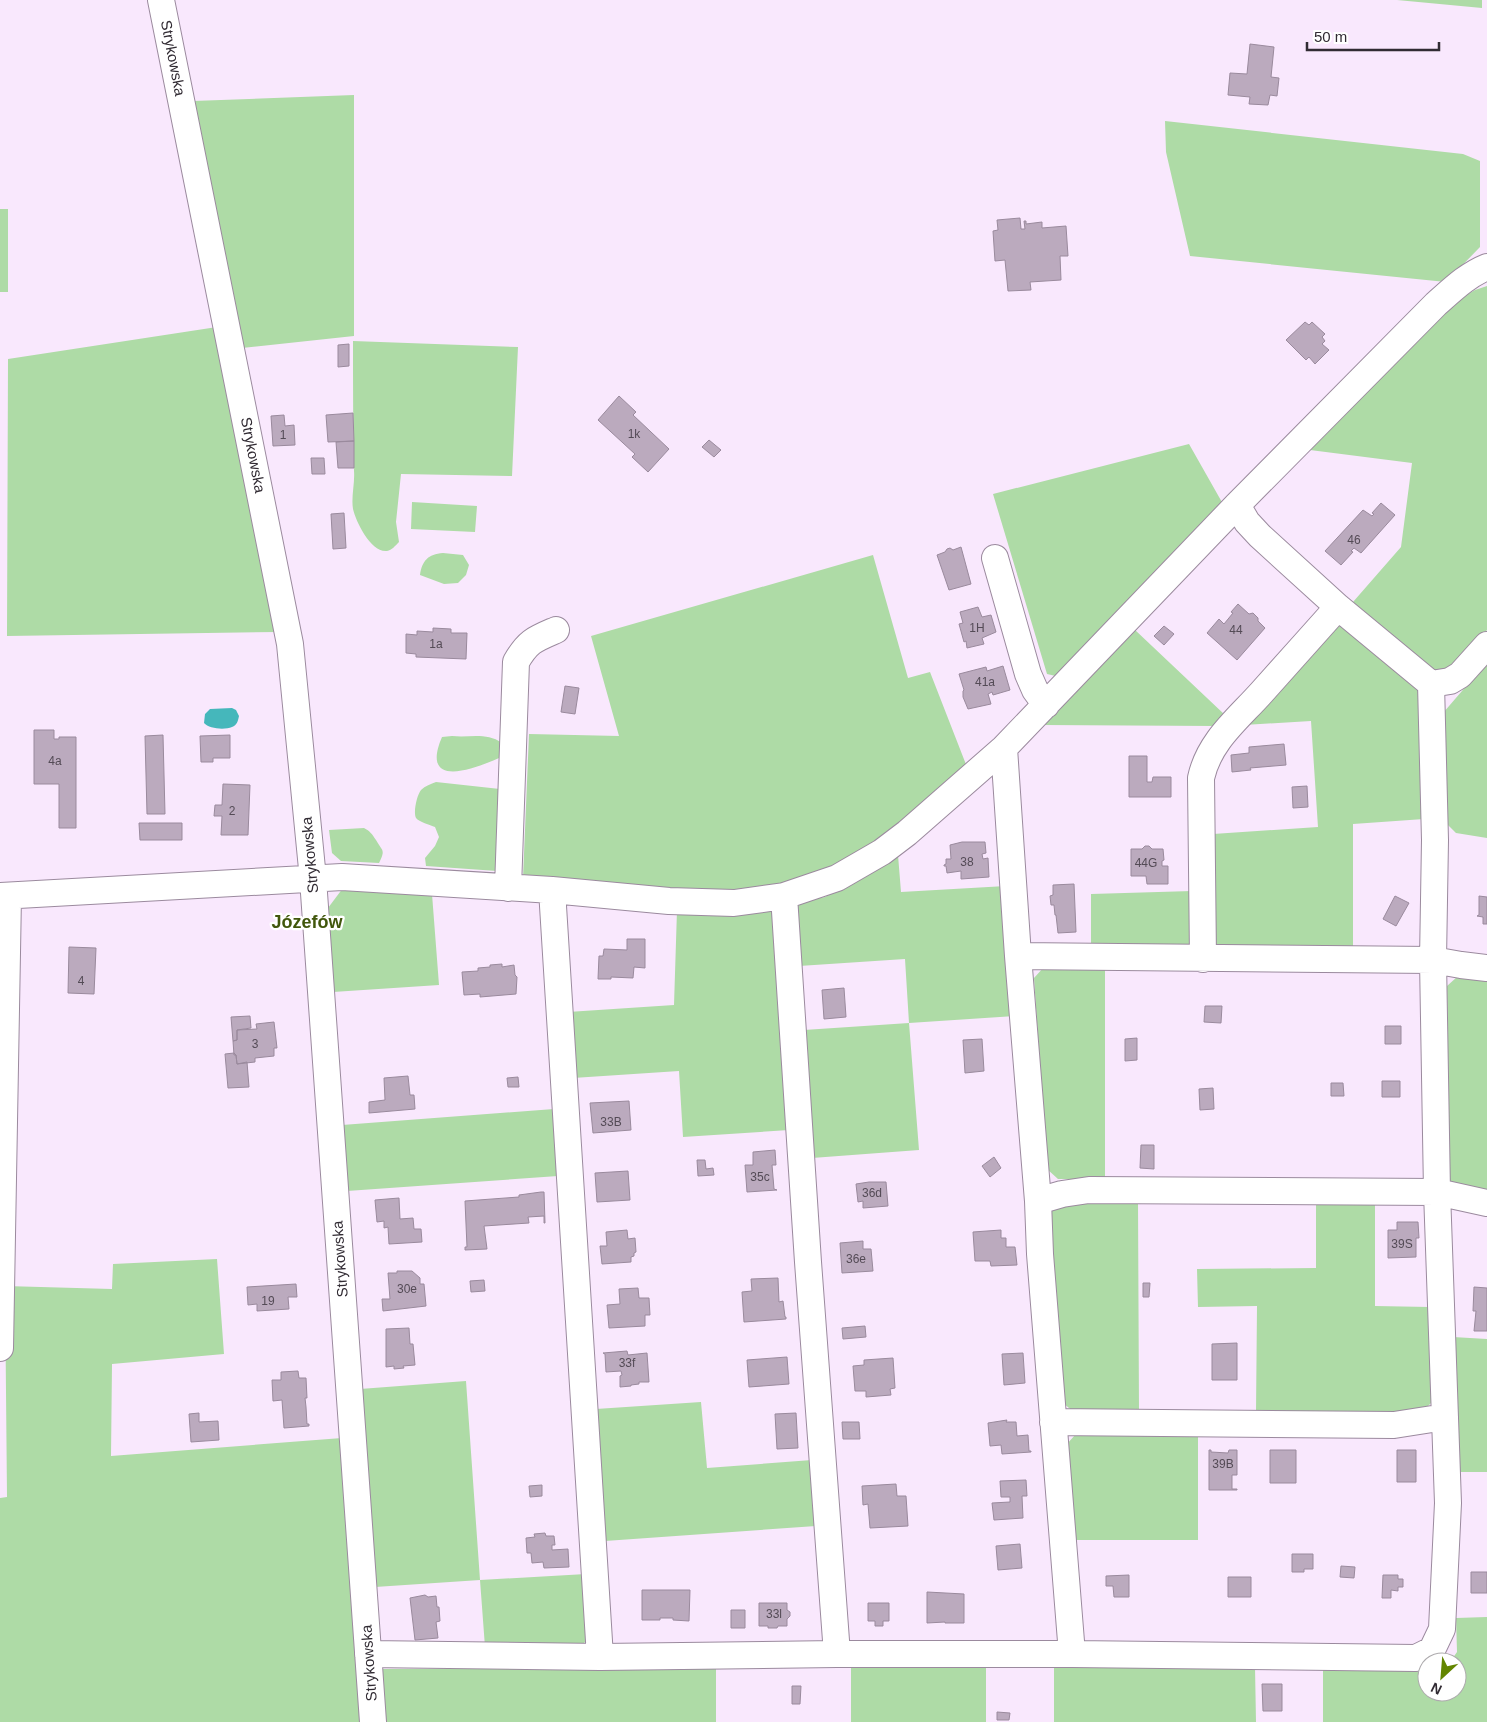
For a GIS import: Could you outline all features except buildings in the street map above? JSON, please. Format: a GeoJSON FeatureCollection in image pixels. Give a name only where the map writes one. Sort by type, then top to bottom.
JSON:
{"type":"FeatureCollection","features":[{"type":"Feature","properties":{"kind":"street","name":"Strykowska"},"geometry":{"type":"LineString","coordinates":[[161,0],[290,644],[313,879],[373,1722]]}},
{"type":"Feature","properties":{"kind":"street"},"geometry":{"type":"LineString","coordinates":[[0,1348],[4,896],[342,877],[734,903],[784,896],[837,878],[882,852],[937,808],[1004,748],[1237,504],[1436,304],[1475,272],[1487,267]]}},
{"type":"Feature","properties":{"kind":"street"},"geometry":{"type":"LineString","coordinates":[[1237,504],[1247,522],[1260,536],[1338,607],[1431,684],[1450,681],[1460,675],[1487,645]]}},
{"type":"Feature","properties":{"kind":"street"},"geometry":{"type":"LineString","coordinates":[[995,558],[1028,674],[1035,690],[1046,705]]}},
{"type":"Feature","properties":{"kind":"street"},"geometry":{"type":"LineString","coordinates":[[1203,958],[1201,778],[1208,755],[1222,733],[1253,702],[1338,607]]}},
{"type":"Feature","properties":{"kind":"street"},"geometry":{"type":"LineString","coordinates":[[508,888],[516,662],[524,648],[531,642],[556,630]]}},
{"type":"Feature","properties":{"kind":"street"},"geometry":{"type":"LineString","coordinates":[[368,1654],[600,1657],[1072,1654],[1416,1658],[1432,1650],[1442,1628],[1448,1503],[1437,1192],[1432,960],[1434,840],[1431,684]]}},
{"type":"Feature","properties":{"kind":"street"},"geometry":{"type":"LineString","coordinates":[[1004,748],[1018,956],[1038,1201],[1040,1254],[1072,1654]]}},
{"type":"Feature","properties":{"kind":"street"},"geometry":{"type":"LineString","coordinates":[[552,890],[600,1657]]}},
{"type":"Feature","properties":{"kind":"street"},"geometry":{"type":"LineString","coordinates":[[784,896],[837,1654]]}},
{"type":"Feature","properties":{"kind":"street"},"geometry":{"type":"LineString","coordinates":[[1018,956],[1432,960],[1487,968]]}},
{"type":"Feature","properties":{"kind":"street"},"geometry":{"type":"LineString","coordinates":[[1038,1201],[1062,1194],[1089,1190],[1437,1192],[1487,1203]]}},
{"type":"Feature","properties":{"kind":"street"},"geometry":{"type":"LineString","coordinates":[[1054,1422],[1394,1425],[1445,1417]]}},
{"type":"Feature","properties":{"kind":"green space"},"geometry":{"type":"Polygon","coordinates":[[[1397,0],[1482,0],[1482,8],[1397,0]]]}},
{"type":"Feature","properties":{"kind":"green space"},"geometry":{"type":"Polygon","coordinates":[[[354,95],[354,336],[242,348],[193,101],[354,95]]]}},
{"type":"Feature","properties":{"kind":"green space"},"geometry":{"type":"Polygon","coordinates":[[[1165,121],[1463,154],[1480,161],[1480,247],[1446,282],[1190,256],[1166,152],[1165,121]]]}},
{"type":"Feature","properties":{"kind":"green space"},"geometry":{"type":"Polygon","coordinates":[[[0,209],[8,209],[8,292],[0,292],[0,209]]]}},
{"type":"Feature","properties":{"kind":"green space"},"geometry":{"type":"Polygon","coordinates":[[[1487,286],[1487,630],[1449,673],[1435,674],[1353,602],[1401,547],[1412,463],[1310,450],[1456,301],[1475,290],[1487,286]]]}},
{"type":"Feature","properties":{"kind":"green space"},"geometry":{"type":"Polygon","coordinates":[[[217,327],[278,632],[7,636],[8,359],[217,327]]]}},
{"type":"Feature","properties":{"kind":"green space"},"geometry":{"type":"Polygon","coordinates":[[[353,341],[518,347],[512,476],[401,474],[396,522],[399,542],[387,551],[375,547],[365,536],[353,509],[353,341]]]}},
{"type":"Feature","properties":{"kind":"green space"},"geometry":{"type":"Polygon","coordinates":[[[1189,444],[1223,504],[1060,677],[1047,674],[993,494],[1189,444]]]}},
{"type":"Feature","properties":{"kind":"green space"},"geometry":{"type":"Polygon","coordinates":[[[412,502],[477,506],[475,532],[411,529],[412,502]]]}},
{"type":"Feature","properties":{"kind":"green space"},"geometry":{"type":"Polygon","coordinates":[[[443,553],[463,555],[469,565],[466,575],[458,583],[444,584],[420,575],[422,566],[427,559],[433,555],[443,553]]]}},
{"type":"Feature","properties":{"kind":"green space"},"geometry":{"type":"Polygon","coordinates":[[[873,555],[908,678],[930,672],[967,767],[894,834],[820,877],[734,893],[523,878],[529,734],[619,736],[591,636],[873,555]]]}},
{"type":"Feature","properties":{"kind":"green space"},"geometry":{"type":"Polygon","coordinates":[[[1339,618],[1422,691],[1424,819],[1353,824],[1353,946],[1212,946],[1213,834],[1318,827],[1311,721],[1244,725],[1339,618]]]}},
{"type":"Feature","properties":{"kind":"green space"},"geometry":{"type":"Polygon","coordinates":[[[1134,629],[1225,715],[1216,726],[1042,725],[1134,629]]]}},
{"type":"Feature","properties":{"kind":"green space"},"geometry":{"type":"Polygon","coordinates":[[[1487,662],[1487,838],[1456,833],[1444,821],[1443,713],[1487,662]]]}},
{"type":"Feature","properties":{"kind":"green space"},"geometry":{"type":"Polygon","coordinates":[[[484,736],[496,740],[502,743],[501,757],[466,770],[444,770],[438,764],[437,754],[442,737],[484,736]]]}},
{"type":"Feature","properties":{"kind":"green space"},"geometry":{"type":"Polygon","coordinates":[[[436,782],[500,789],[497,871],[426,866],[425,858],[435,846],[439,837],[435,827],[416,818],[415,808],[421,790],[436,782]]]}},
{"type":"Feature","properties":{"kind":"green space"},"geometry":{"type":"Polygon","coordinates":[[[364,828],[372,834],[382,850],[379,863],[341,861],[332,853],[329,830],[364,828]]]}},
{"type":"Feature","properties":{"kind":"green space"},"geometry":{"type":"Polygon","coordinates":[[[898,855],[901,892],[1006,886],[1015,1016],[909,1023],[905,959],[799,966],[795,903],[825,897],[898,855]]]}},
{"type":"Feature","properties":{"kind":"green space"},"geometry":{"type":"Polygon","coordinates":[[[343,888],[432,894],[439,985],[333,992],[328,908],[343,888]]]}},
{"type":"Feature","properties":{"kind":"green space"},"geometry":{"type":"Polygon","coordinates":[[[1192,891],[1191,946],[1091,946],[1091,894],[1192,891]]]}},
{"type":"Feature","properties":{"kind":"green space"},"geometry":{"type":"Polygon","coordinates":[[[774,907],[789,1130],[683,1137],[679,1071],[573,1078],[568,1012],[674,1005],[677,910],[774,907]]]}},
{"type":"Feature","properties":{"kind":"green space"},"geometry":{"type":"Polygon","coordinates":[[[1044,967],[1105,967],[1105,1179],[1058,1179],[1047,1169],[1034,978],[1044,967]]]}},
{"type":"Feature","properties":{"kind":"green space"},"geometry":{"type":"Polygon","coordinates":[[[1457,977],[1487,980],[1487,1193],[1460,1192],[1450,1181],[1447,986],[1457,977]]]}},
{"type":"Feature","properties":{"kind":"green space"},"geometry":{"type":"Polygon","coordinates":[[[909,1023],[919,1150],[812,1158],[804,1030],[909,1023]]]}},
{"type":"Feature","properties":{"kind":"green space"},"geometry":{"type":"Polygon","coordinates":[[[554,1109],[558,1176],[347,1191],[342,1125],[554,1109]]]}},
{"type":"Feature","properties":{"kind":"green space"},"geometry":{"type":"Polygon","coordinates":[[[1138,1200],[1139,1413],[1075,1413],[1063,1403],[1050,1212],[1060,1201],[1138,1200]]]}},
{"type":"Feature","properties":{"kind":"green space"},"geometry":{"type":"Polygon","coordinates":[[[1375,1200],[1375,1306],[1430,1307],[1432,1402],[1421,1413],[1256,1412],[1257,1306],[1198,1307],[1197,1269],[1316,1268],[1316,1201],[1375,1200]]]}},
{"type":"Feature","properties":{"kind":"green space"},"geometry":{"type":"Polygon","coordinates":[[[217,1259],[224,1354],[112,1364],[111,1456],[342,1438],[362,1722],[0,1722],[0,1498],[7,1497],[5,1286],[112,1289],[113,1264],[217,1259]]]}},
{"type":"Feature","properties":{"kind":"green space"},"geometry":{"type":"Polygon","coordinates":[[[1453,1337],[1487,1339],[1487,1472],[1454,1472],[1453,1337]]]}},
{"type":"Feature","properties":{"kind":"green space"},"geometry":{"type":"Polygon","coordinates":[[[466,1381],[480,1580],[375,1587],[360,1389],[466,1381]]]}},
{"type":"Feature","properties":{"kind":"green space"},"geometry":{"type":"Polygon","coordinates":[[[701,1402],[707,1468],[812,1460],[816,1526],[605,1541],[596,1409],[701,1402]]]}},
{"type":"Feature","properties":{"kind":"green space"},"geometry":{"type":"Polygon","coordinates":[[[1198,1433],[1198,1540],[1073,1540],[1066,1445],[1076,1434],[1198,1433]]]}},
{"type":"Feature","properties":{"kind":"green space"},"geometry":{"type":"Polygon","coordinates":[[[586,1574],[590,1637],[580,1647],[485,1647],[480,1580],[586,1574]]]}},
{"type":"Feature","properties":{"kind":"green space"},"geometry":{"type":"Polygon","coordinates":[[[1487,1617],[1487,1722],[1323,1722],[1323,1667],[1417,1667],[1417,1702],[1467,1702],[1467,1652],[1457,1652],[1456,1618],[1487,1617]]]}},
{"type":"Feature","properties":{"kind":"green space"},"geometry":{"type":"Polygon","coordinates":[[[1255,1667],[1256,1722],[1054,1722],[1054,1668],[1255,1667]]]}},
{"type":"Feature","properties":{"kind":"green space"},"geometry":{"type":"Polygon","coordinates":[[[716,1668],[716,1722],[383,1722],[380,1669],[716,1668]]]}},
{"type":"Feature","properties":{"kind":"green space"},"geometry":{"type":"Polygon","coordinates":[[[851,1668],[986,1668],[986,1722],[851,1722],[851,1668]]]}},
{"type":"Feature","properties":{"kind":"water"},"geometry":{"type":"Polygon","coordinates":[[[232,708],[236,710],[239,716],[234,726],[217,728],[210,727],[204,723],[205,714],[210,709],[232,708]]]}},
{"type":"Feature","properties":{"kind":"district","name":"Józefów"},"geometry":{"type":"Point","coordinates":[307,922]}}]}
